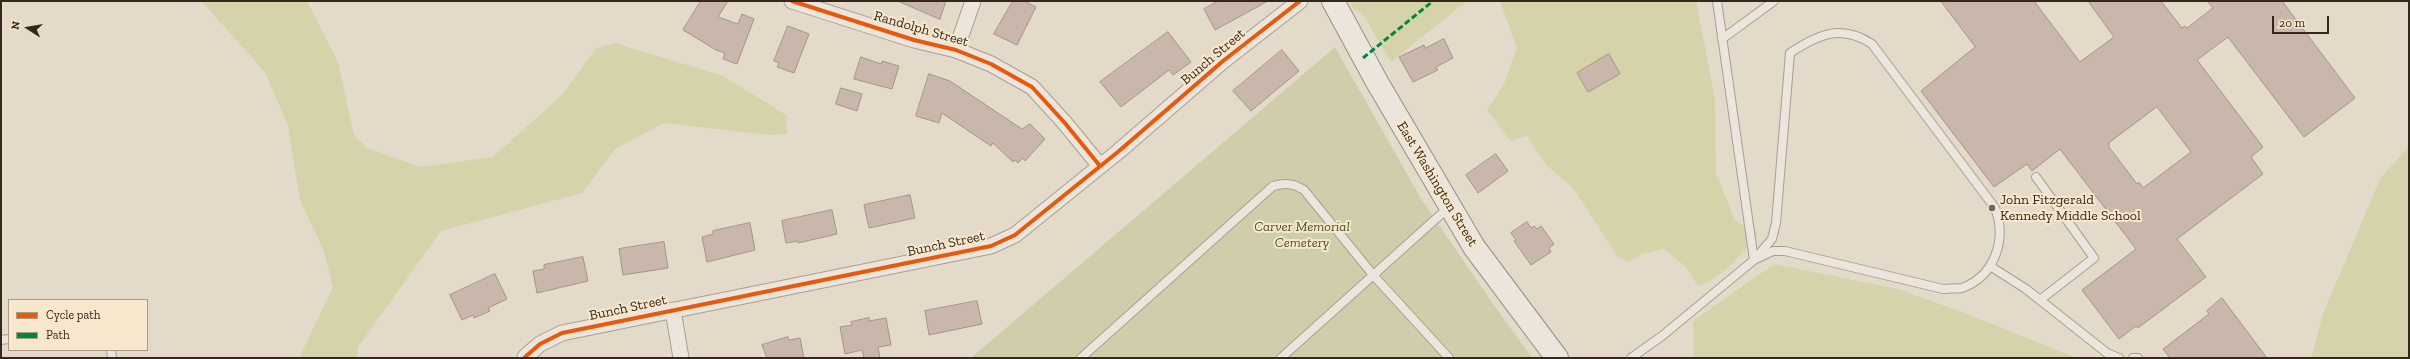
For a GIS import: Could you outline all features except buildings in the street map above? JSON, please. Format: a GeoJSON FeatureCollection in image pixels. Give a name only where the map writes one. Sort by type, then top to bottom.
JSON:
{"type":"FeatureCollection","features":[{"type":"Feature","properties":{"kind":"main road","name":"East Washington Street"},"geometry":{"type":"LineString","coordinates":[[1333,1],[1377,82],[1449,207],[1474,247],[1557,358]]}},
{"type":"Feature","properties":{"kind":"street","name":"Randolph Street"},"geometry":{"type":"LineString","coordinates":[[792,1],[914,40],[956,50],[991,64],[1032,88],[1064,122],[1100,166]]}},
{"type":"Feature","properties":{"kind":"street"},"geometry":{"type":"LineString","coordinates":[[956,50],[973,1]]}},
{"type":"Feature","properties":{"kind":"street","name":"Bunch Street"},"geometry":{"type":"LineString","coordinates":[[525,357],[540,344],[562,333],[672,310],[782,290],[991,246],[1015,235],[1100,166],[1223,61],[1300,1]]}},
{"type":"Feature","properties":{"kind":"street"},"geometry":{"type":"LineString","coordinates":[[672,310],[681,358]]}},
{"type":"Feature","properties":{"kind":"lane"},"geometry":{"type":"LineString","coordinates":[[1717,1],[1754,260]]}},
{"type":"Feature","properties":{"kind":"lane"},"geometry":{"type":"LineString","coordinates":[[1722,39],[1774,1]]}},
{"type":"Feature","properties":{"kind":"lane"},"geometry":{"type":"LineString","coordinates":[[1631,358],[1662,336],[1754,260],[1772,239],[1776,224],[1790,53],[1827,34],[1841,31],[1852,34],[1872,44],[1995,208],[2000,220],[2000,234],[1990,266],[1984,275],[1961,288],[1943,289],[1785,251],[1773,251],[1754,260]]}},
{"type":"Feature","properties":{"kind":"lane"},"geometry":{"type":"LineString","coordinates":[[2036,177],[2094,258],[2040,300]]}},
{"type":"Feature","properties":{"kind":"lane"},"geometry":{"type":"LineString","coordinates":[[1081,358],[1273,186],[1285,183],[1296,185],[1304,190],[1374,276],[1449,358]]}},
{"type":"Feature","properties":{"kind":"lane"},"geometry":{"type":"LineString","coordinates":[[1281,358],[1449,207]]}},
{"type":"Feature","properties":{"kind":"lane"},"geometry":{"type":"LineString","coordinates":[[1990,266],[2040,300],[2107,352],[2120,358]]}},
{"type":"Feature","properties":{"kind":"shaded area"},"geometry":{"type":"Polygon","coordinates":[[[201,1],[307,1],[338,62],[354,135],[367,148],[420,167],[493,157],[562,95],[596,48],[615,43],[723,76],[786,115],[787,134],[769,135],[664,123],[615,149],[582,193],[441,231],[358,347],[357,358],[299,358],[333,287],[324,251],[300,200],[288,126],[265,72],[201,1]]]}},
{"type":"Feature","properties":{"kind":"shaded area"},"geometry":{"type":"Polygon","coordinates":[[[1350,1],[1467,1],[1391,62],[1362,13],[1354,10],[1350,1]]]}},
{"type":"Feature","properties":{"kind":"shaded area"},"geometry":{"type":"Polygon","coordinates":[[[1500,1],[1696,1],[1715,99],[1716,173],[1735,221],[1758,232],[1746,249],[1724,271],[1698,286],[1685,266],[1664,249],[1641,254],[1629,262],[1618,257],[1573,188],[1546,165],[1527,136],[1510,141],[1487,110],[1504,84],[1517,48],[1500,1]]]}},
{"type":"Feature","properties":{"kind":"shaded area"},"geometry":{"type":"Polygon","coordinates":[[[2409,146],[2409,358],[2311,358],[2323,314],[2380,179],[2409,146]]]}},
{"type":"Feature","properties":{"kind":"shaded area"},"geometry":{"type":"Polygon","coordinates":[[[1774,264],[1898,289],[1965,313],[2077,358],[1696,358],[1694,356],[1693,321],[1774,264]]]}},
{"type":"Feature","properties":{"kind":"green space","name":"Carver Memorial Cemetery"},"geometry":{"type":"Polygon","coordinates":[[[1335,47],[1420,197],[1532,358],[971,358],[1335,47]]]}},
{"type":"Feature","properties":{"kind":"marked path"},"geometry":{"type":"LineString","coordinates":[[1363,58],[1433,1]]}},
{"type":"Feature","properties":{"kind":"cycle path"},"geometry":{"type":"LineString","coordinates":[[792,1],[914,40],[956,50],[991,64],[1032,87],[1064,122],[1100,166]]}},
{"type":"Feature","properties":{"kind":"cycle path"},"geometry":{"type":"LineString","coordinates":[[525,357],[540,344],[562,333],[991,246],[1015,235],[1119,151],[1223,61],[1300,1]]}},
{"type":"Feature","properties":{"kind":"place","name":"John Fitzgerald Kennedy Middle School"},"geometry":{"type":"Point","coordinates":[1992,208]}}]}
